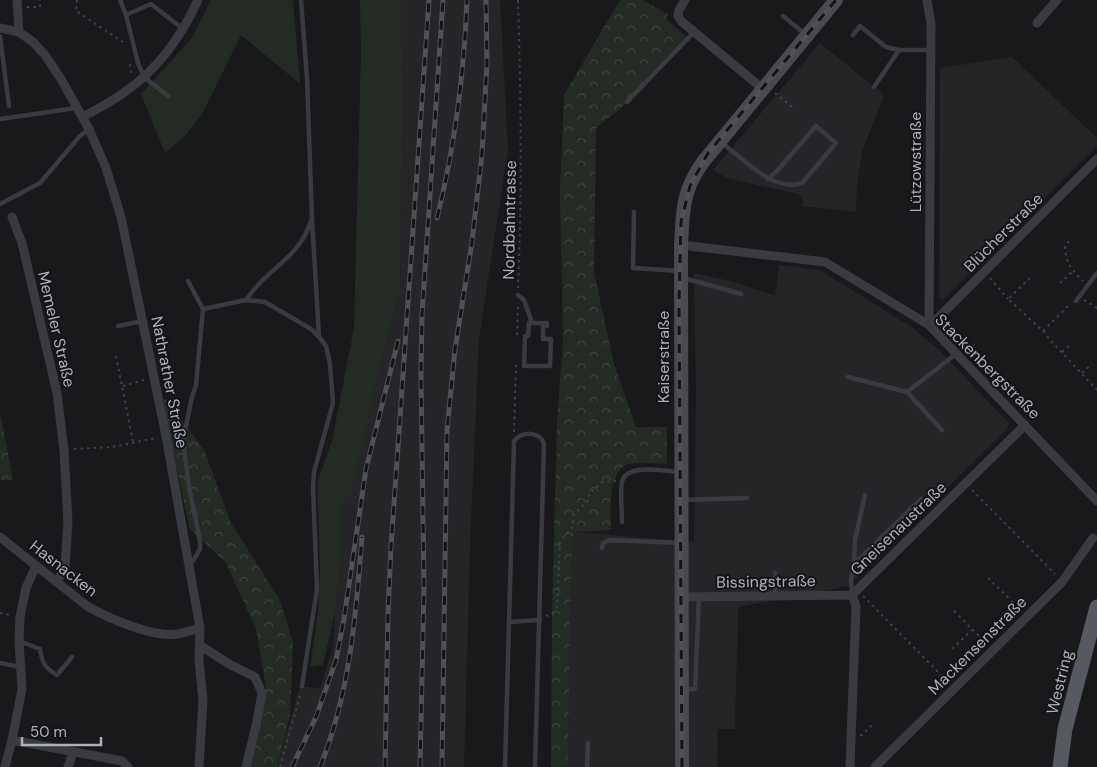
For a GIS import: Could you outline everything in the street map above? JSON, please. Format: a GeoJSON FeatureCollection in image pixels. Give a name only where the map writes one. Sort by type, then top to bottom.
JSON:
{"type":"FeatureCollection","features":[{"type":"Feature","properties":{"kind":"main road","name":"Kaiserstraße"},"geometry":{"type":"LineString","coordinates":[[682,767],[681,245],[683,206],[687,190],[694,175],[836,0]]}},
{"type":"Feature","properties":{"kind":"main road","name":"Westring"},"geometry":{"type":"LineString","coordinates":[[1060,767],[1065,729],[1097,607]]}},
{"type":"Feature","properties":{"kind":"street"},"geometry":{"type":"LineString","coordinates":[[83,118],[144,77],[162,57],[182,29],[198,0]]}},
{"type":"Feature","properties":{"kind":"street"},"geometry":{"type":"LineString","coordinates":[[684,0],[678,16],[694,32],[763,89]]}},
{"type":"Feature","properties":{"kind":"street","name":"Lützowstraße"},"geometry":{"type":"LineString","coordinates":[[927,0],[931,24],[929,325]]}},
{"type":"Feature","properties":{"kind":"street"},"geometry":{"type":"LineString","coordinates":[[1037,23],[1057,0]]}},
{"type":"Feature","properties":{"kind":"street"},"geometry":{"type":"LineString","coordinates":[[17,3],[19,32]]}},
{"type":"Feature","properties":{"kind":"street","name":"Nathrather Straße"},"geometry":{"type":"LineString","coordinates":[[0,28],[19,32],[33,42],[45,55],[83,118],[106,168],[121,216],[166,436],[200,628],[201,646],[199,660],[203,701],[199,767]]}},
{"type":"Feature","properties":{"kind":"street","name":"Blücherstraße"},"geometry":{"type":"LineString","coordinates":[[929,325],[1097,159]]}},
{"type":"Feature","properties":{"kind":"street","name":"Memeler Straße"},"geometry":{"type":"LineString","coordinates":[[12,217],[22,243],[57,393],[64,450],[68,543],[65,566],[56,582]]}},
{"type":"Feature","properties":{"kind":"street","name":"Stackenbergstraße"},"geometry":{"type":"LineString","coordinates":[[681,245],[824,262],[929,325],[1097,501]]}},
{"type":"Feature","properties":{"kind":"street","name":"Gneisenaustraße"},"geometry":{"type":"LineString","coordinates":[[850,767],[856,606],[854,593],[1025,424]]}},
{"type":"Feature","properties":{"kind":"street"},"geometry":{"type":"LineString","coordinates":[[1087,490],[1097,489]]}},
{"type":"Feature","properties":{"kind":"street","name":"Hasnacken"},"geometry":{"type":"LineString","coordinates":[[0,537],[87,606],[127,625],[148,631],[176,635],[200,628]]}},
{"type":"Feature","properties":{"kind":"street","name":"Mackensenstraße"},"geometry":{"type":"LineString","coordinates":[[875,767],[1062,582],[1093,538]]}},
{"type":"Feature","properties":{"kind":"street"},"geometry":{"type":"LineString","coordinates":[[5,767],[22,689],[19,641],[20,617],[26,588],[36,566]]}},
{"type":"Feature","properties":{"kind":"street","name":"Bissingstraße"},"geometry":{"type":"LineString","coordinates":[[682,597],[854,593]]}},
{"type":"Feature","properties":{"kind":"street"},"geometry":{"type":"LineString","coordinates":[[201,646],[255,677],[262,693],[258,721],[246,767]]}},
{"type":"Feature","properties":{"kind":"street"},"geometry":{"type":"LineString","coordinates":[[12,740],[123,765]]}},
{"type":"Feature","properties":{"kind":"street"},"geometry":{"type":"LineString","coordinates":[[68,767],[73,753]]}},
{"type":"Feature","properties":{"kind":"lane"},"geometry":{"type":"LineString","coordinates":[[120,0],[126,15],[138,63],[144,77],[168,96]]}},
{"type":"Feature","properties":{"kind":"lane"},"geometry":{"type":"LineString","coordinates":[[301,0],[307,78],[312,219],[319,337]]}},
{"type":"Feature","properties":{"kind":"lane"},"geometry":{"type":"LineString","coordinates":[[126,15],[150,2],[182,29]]}},
{"type":"Feature","properties":{"kind":"lane"},"geometry":{"type":"LineString","coordinates":[[783,16],[807,35]]}},
{"type":"Feature","properties":{"kind":"lane"},"geometry":{"type":"LineString","coordinates":[[853,35],[860,26],[886,47],[899,50],[930,50]]}},
{"type":"Feature","properties":{"kind":"lane"},"geometry":{"type":"LineString","coordinates":[[628,102],[694,32]]}},
{"type":"Feature","properties":{"kind":"lane"},"geometry":{"type":"LineString","coordinates":[[0,36],[9,106]]}},
{"type":"Feature","properties":{"kind":"lane"},"geometry":{"type":"LineString","coordinates":[[874,87],[899,50]]}},
{"type":"Feature","properties":{"kind":"lane"},"geometry":{"type":"LineString","coordinates":[[0,119],[77,107]]}},
{"type":"Feature","properties":{"kind":"lane"},"geometry":{"type":"LineString","coordinates":[[720,141],[768,179],[795,186],[802,183],[836,143],[816,126],[768,179]]}},
{"type":"Feature","properties":{"kind":"lane"},"geometry":{"type":"LineString","coordinates":[[0,204],[40,183],[88,129]]}},
{"type":"Feature","properties":{"kind":"lane"},"geometry":{"type":"LineString","coordinates":[[634,212],[633,268],[681,274],[741,294]]}},
{"type":"Feature","properties":{"kind":"lane"},"geometry":{"type":"LineString","coordinates":[[246,300],[259,284],[296,250],[308,231],[312,219]]}},
{"type":"Feature","properties":{"kind":"lane"},"geometry":{"type":"LineString","coordinates":[[1077,299],[1097,273]]}},
{"type":"Feature","properties":{"kind":"lane"},"geometry":{"type":"LineString","coordinates":[[188,280],[203,309],[196,385],[183,440],[189,486],[200,541],[198,556],[188,563]]}},
{"type":"Feature","properties":{"kind":"lane"},"geometry":{"type":"LineString","coordinates":[[518,294],[524,300],[532,323]]}},
{"type":"Feature","properties":{"kind":"lane"},"geometry":{"type":"LineString","coordinates":[[203,309],[246,300],[265,302],[311,329],[326,346],[330,364],[333,403],[314,472],[312,488],[317,589],[302,686]]}},
{"type":"Feature","properties":{"kind":"lane"},"geometry":{"type":"LineString","coordinates":[[118,326],[143,321]]}},
{"type":"Feature","properties":{"kind":"lane"},"geometry":{"type":"LineString","coordinates":[[529,323],[532,323],[547,323],[547,326],[543,326],[543,339],[551,339],[550,366],[524,366],[525,336],[528,336],[529,323]]}},
{"type":"Feature","properties":{"kind":"lane"},"geometry":{"type":"LineString","coordinates":[[907,392],[956,354]]}},
{"type":"Feature","properties":{"kind":"lane"},"geometry":{"type":"LineString","coordinates":[[848,377],[907,392],[942,430]]}},
{"type":"Feature","properties":{"kind":"lane"},"geometry":{"type":"LineString","coordinates":[[505,767],[514,441],[520,435],[533,434],[540,437],[544,444],[535,767]]}},
{"type":"Feature","properties":{"kind":"lane"},"geometry":{"type":"LineString","coordinates":[[622,522],[622,481],[627,474],[634,470],[681,472]]}},
{"type":"Feature","properties":{"kind":"lane"},"geometry":{"type":"LineString","coordinates":[[854,593],[851,581],[855,540],[865,495]]}},
{"type":"Feature","properties":{"kind":"lane"},"geometry":{"type":"LineString","coordinates":[[681,500],[747,498]]}},
{"type":"Feature","properties":{"kind":"lane"},"geometry":{"type":"LineString","coordinates":[[854,564],[921,499]]}},
{"type":"Feature","properties":{"kind":"lane"},"geometry":{"type":"LineString","coordinates":[[602,548],[603,543],[609,540],[681,543]]}},
{"type":"Feature","properties":{"kind":"lane"},"geometry":{"type":"LineString","coordinates":[[775,573],[775,596]]}},
{"type":"Feature","properties":{"kind":"lane"},"geometry":{"type":"LineString","coordinates":[[682,690],[695,689],[699,597]]}},
{"type":"Feature","properties":{"kind":"lane"},"geometry":{"type":"LineString","coordinates":[[509,622],[540,620]]}},
{"type":"Feature","properties":{"kind":"lane"},"geometry":{"type":"LineString","coordinates":[[19,641],[40,649],[41,658],[46,668],[57,675],[72,657]]}},
{"type":"Feature","properties":{"kind":"lane"},"geometry":{"type":"LineString","coordinates":[[0,663],[22,667]]}},
{"type":"Feature","properties":{"kind":"lane"},"geometry":{"type":"LineString","coordinates":[[586,767],[588,743]]}},
{"type":"Feature","properties":{"kind":"path"},"geometry":{"type":"LineString","coordinates":[[17,3],[40,7],[40,0]]}},
{"type":"Feature","properties":{"kind":"path"},"geometry":{"type":"LineString","coordinates":[[77,0],[76,11],[126,45]]}},
{"type":"Feature","properties":{"kind":"path","name":"Nordbahntrasse"},"geometry":{"type":"LineString","coordinates":[[516,342],[521,211],[521,103],[518,0]]}},
{"type":"Feature","properties":{"kind":"path"},"geometry":{"type":"LineString","coordinates":[[129,61],[133,86]]}},
{"type":"Feature","properties":{"kind":"path"},"geometry":{"type":"LineString","coordinates":[[777,94],[792,107]]}},
{"type":"Feature","properties":{"kind":"path"},"geometry":{"type":"LineString","coordinates":[[1069,241],[1065,247],[1066,259],[1073,271],[1088,285]]}},
{"type":"Feature","properties":{"kind":"path"},"geometry":{"type":"LineString","coordinates":[[1060,283],[1073,271]]}},
{"type":"Feature","properties":{"kind":"path"},"geometry":{"type":"LineString","coordinates":[[984,272],[1008,298],[1044,331],[1097,390]]}},
{"type":"Feature","properties":{"kind":"path"},"geometry":{"type":"LineString","coordinates":[[1008,298],[1030,278]]}},
{"type":"Feature","properties":{"kind":"path"},"geometry":{"type":"LineString","coordinates":[[1044,331],[1077,299],[1097,308]]}},
{"type":"Feature","properties":{"kind":"path"},"geometry":{"type":"LineString","coordinates":[[1062,352],[1072,343]]}},
{"type":"Feature","properties":{"kind":"path"},"geometry":{"type":"LineString","coordinates":[[116,356],[134,442]]}},
{"type":"Feature","properties":{"kind":"path"},"geometry":{"type":"LineString","coordinates":[[514,441],[516,362]]}},
{"type":"Feature","properties":{"kind":"path"},"geometry":{"type":"LineString","coordinates":[[1082,373],[1092,364]]}},
{"type":"Feature","properties":{"kind":"path"},"geometry":{"type":"LineString","coordinates":[[122,386],[154,377]]}},
{"type":"Feature","properties":{"kind":"path"},"geometry":{"type":"LineString","coordinates":[[64,450],[112,447],[166,436]]}},
{"type":"Feature","properties":{"kind":"path"},"geometry":{"type":"LineString","coordinates":[[540,620],[552,614],[557,607],[560,541],[572,528],[574,514],[589,500],[589,494],[602,482],[622,481]]}},
{"type":"Feature","properties":{"kind":"path"},"geometry":{"type":"LineString","coordinates":[[965,483],[1050,570]]}},
{"type":"Feature","properties":{"kind":"path"},"geometry":{"type":"LineString","coordinates":[[988,578],[1027,616]]}},
{"type":"Feature","properties":{"kind":"path"},"geometry":{"type":"LineString","coordinates":[[854,593],[955,689]]}},
{"type":"Feature","properties":{"kind":"path"},"geometry":{"type":"LineString","coordinates":[[954,611],[993,650]]}},
{"type":"Feature","properties":{"kind":"path"},"geometry":{"type":"LineString","coordinates":[[952,650],[972,630]]}},
{"type":"Feature","properties":{"kind":"path"},"geometry":{"type":"LineString","coordinates":[[280,767],[302,686]]}},
{"type":"Feature","properties":{"kind":"path"},"geometry":{"type":"LineString","coordinates":[[852,734],[862,735],[872,725]]}},
{"type":"Feature","properties":{"kind":"shaded area"},"geometry":{"type":"Polygon","coordinates":[[[401,0],[500,0],[508,150],[479,338],[470,546],[464,767],[277,767],[300,686],[320,688],[333,648],[341,557],[341,504],[400,291],[403,105],[401,0]]]}},
{"type":"Feature","properties":{"kind":"shaded area"},"geometry":{"type":"Polygon","coordinates":[[[820,43],[884,95],[863,149],[857,183],[856,212],[802,206],[803,198],[797,194],[727,178],[713,170],[820,43]]]}},
{"type":"Feature","properties":{"kind":"shaded area"},"geometry":{"type":"Polygon","coordinates":[[[1012,57],[1097,138],[1097,146],[943,300],[939,298],[940,68],[1012,57]]]}},
{"type":"Feature","properties":{"kind":"shaded area"},"geometry":{"type":"Polygon","coordinates":[[[779,265],[820,270],[913,328],[936,347],[1009,423],[1008,428],[848,586],[738,607],[735,729],[718,729],[717,767],[568,767],[571,566],[574,532],[694,542],[696,387],[694,273],[735,282],[775,296],[779,265]]]}},
{"type":"Feature","properties":{"kind":"green space"},"geometry":{"type":"Polygon","coordinates":[[[211,0],[293,0],[300,84],[241,35],[202,114],[184,137],[165,153],[141,94],[191,39],[211,0]]]}},
{"type":"Feature","properties":{"kind":"green space"},"geometry":{"type":"Polygon","coordinates":[[[360,0],[401,0],[403,105],[400,291],[379,368],[351,494],[341,504],[341,557],[335,612],[323,665],[310,667],[318,612],[320,568],[317,483],[332,441],[354,328],[361,51],[360,0]]]}},
{"type":"Feature","properties":{"kind":"green space"},"geometry":{"type":"Polygon","coordinates":[[[620,0],[642,0],[668,14],[666,19],[690,40],[621,108],[596,128],[594,272],[614,364],[636,427],[667,427],[667,464],[639,463],[624,466],[612,487],[611,530],[574,532],[571,566],[568,767],[551,767],[552,614],[557,422],[563,343],[560,193],[564,95],[620,0]]]}},
{"type":"Feature","properties":{"kind":"green space"},"geometry":{"type":"Polygon","coordinates":[[[166,399],[204,450],[231,523],[280,600],[293,643],[290,716],[277,767],[249,767],[266,687],[256,629],[226,563],[190,529],[162,402],[166,399]]]}},
{"type":"Feature","properties":{"kind":"green space"},"geometry":{"type":"Polygon","coordinates":[[[0,412],[13,480],[0,480],[0,412]]]}},
{"type":"Feature","properties":{"kind":"railway"},"geometry":{"type":"LineString","coordinates":[[385,767],[391,547],[429,0]]}},
{"type":"Feature","properties":{"kind":"railway"},"geometry":{"type":"LineString","coordinates":[[420,767],[424,588],[422,315],[443,0]]}},
{"type":"Feature","properties":{"kind":"railway"},"geometry":{"type":"LineString","coordinates":[[437,218],[458,110],[467,0]]}},
{"type":"Feature","properties":{"kind":"railway"},"geometry":{"type":"LineString","coordinates":[[442,767],[447,430],[455,349],[472,242],[482,154],[487,63],[486,0]]}},
{"type":"Feature","properties":{"kind":"railway"},"geometry":{"type":"LineString","coordinates":[[682,767],[679,303],[681,222],[690,186],[708,153],[836,0]]}},
{"type":"Feature","properties":{"kind":"railway"},"geometry":{"type":"LineString","coordinates":[[292,767],[316,717],[336,660],[344,619],[366,469],[398,341]]}},
{"type":"Feature","properties":{"kind":"railway"},"geometry":{"type":"LineString","coordinates":[[320,767],[330,739],[345,682],[354,625],[362,537]]}}]}
